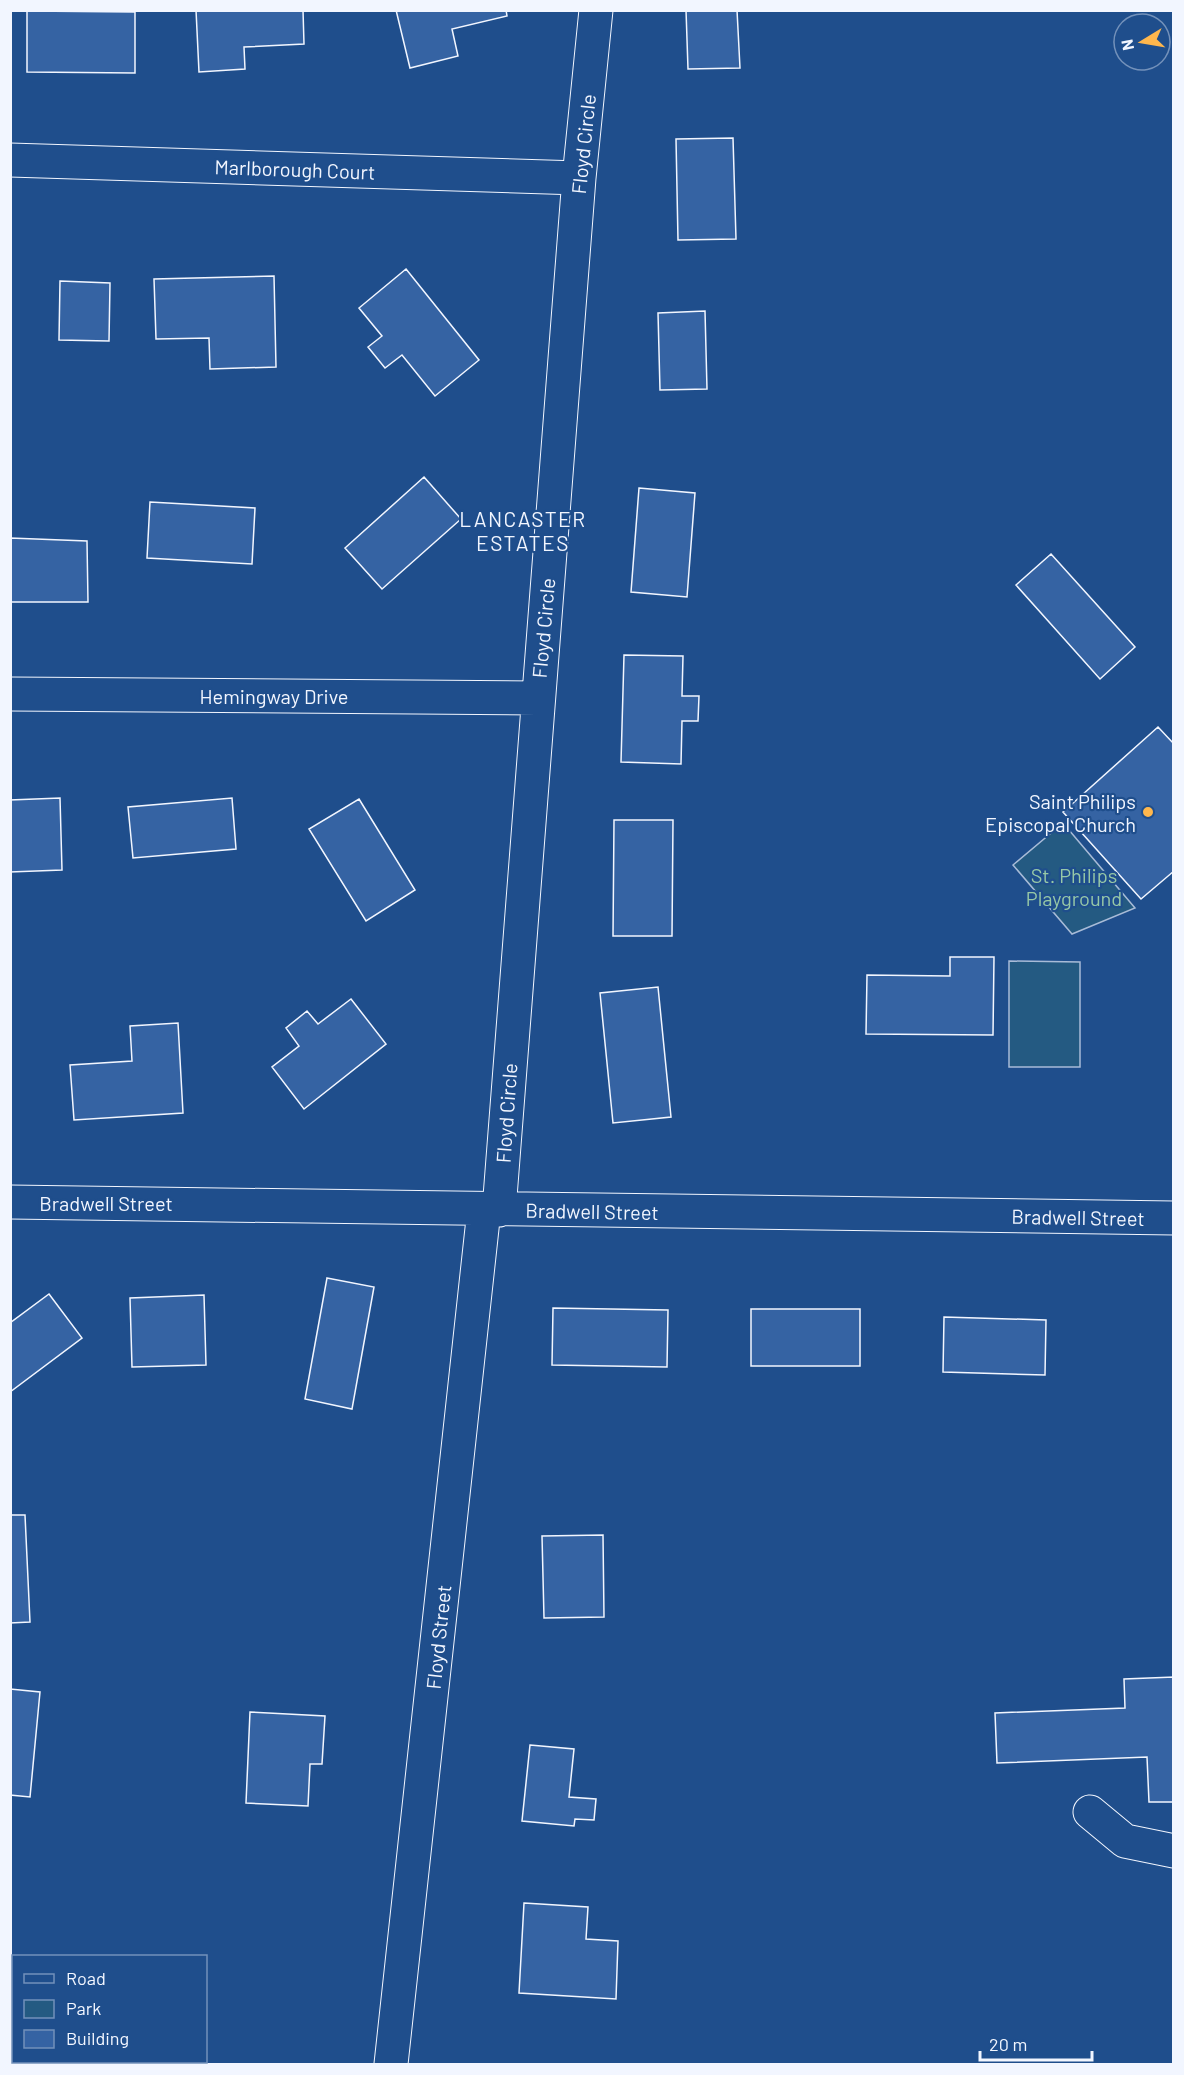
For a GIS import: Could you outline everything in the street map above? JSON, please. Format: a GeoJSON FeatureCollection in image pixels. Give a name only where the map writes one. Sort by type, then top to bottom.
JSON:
{"type":"FeatureCollection","features":[{"type":"Feature","properties":{"kind":"street","name":"Floyd Circle"},"geometry":{"type":"LineString","coordinates":[[491,1210],[537,698],[579,178],[596,10]]}},
{"type":"Feature","properties":{"kind":"street","name":"Marlborough Court"},"geometry":{"type":"LineString","coordinates":[[10,160],[579,178]]}},
{"type":"Feature","properties":{"kind":"street","name":"Hemingway Drive"},"geometry":{"type":"LineString","coordinates":[[10,694],[537,698]]}},
{"type":"Feature","properties":{"kind":"street","name":"Bradwell Street"},"geometry":{"type":"LineString","coordinates":[[10,1202],[1173,1218]]}},
{"type":"Feature","properties":{"kind":"street","name":"Floyd Street"},"geometry":{"type":"LineString","coordinates":[[392,2064],[491,1210]]}},
{"type":"Feature","properties":{"kind":"street"},"geometry":{"type":"LineString","coordinates":[[1090,1812],[1125,1841],[1173,1851]]}},
{"type":"Feature","properties":{"kind":"green space","name":"St. Philips Playground"},"geometry":{"type":"Polygon","coordinates":[[[1063,823],[1135,908],[1072,934],[1013,865],[1063,823]]]}},
{"type":"Feature","properties":{"kind":"green space"},"geometry":{"type":"Polygon","coordinates":[[[1009,961],[1080,962],[1080,1067],[1009,1067],[1009,961]]]}},
{"type":"Feature","properties":{"kind":"building"},"geometry":{"type":"Polygon","coordinates":[[[196,10],[303,10],[304,44],[244,47],[245,69],[199,72],[196,10]]]}},
{"type":"Feature","properties":{"kind":"building"},"geometry":{"type":"Polygon","coordinates":[[[396,10],[506,10],[507,16],[452,29],[458,56],[410,68],[396,10]]]}},
{"type":"Feature","properties":{"kind":"building"},"geometry":{"type":"Polygon","coordinates":[[[686,10],[737,10],[740,68],[688,69],[686,10]]]}},
{"type":"Feature","properties":{"kind":"building"},"geometry":{"type":"Polygon","coordinates":[[[27,11],[135,12],[135,73],[27,72],[27,11]]]}},
{"type":"Feature","properties":{"kind":"building"},"geometry":{"type":"Polygon","coordinates":[[[733,138],[736,239],[678,240],[676,139],[733,138]]]}},
{"type":"Feature","properties":{"kind":"building"},"geometry":{"type":"Polygon","coordinates":[[[406,269],[479,360],[435,396],[402,355],[385,368],[368,347],[382,336],[359,308],[406,269]]]}},
{"type":"Feature","properties":{"kind":"building"},"geometry":{"type":"Polygon","coordinates":[[[274,276],[276,367],[210,369],[209,338],[156,339],[154,279],[274,276]]]}},
{"type":"Feature","properties":{"kind":"building"},"geometry":{"type":"Polygon","coordinates":[[[60,281],[110,283],[109,341],[59,340],[60,281]]]}},
{"type":"Feature","properties":{"kind":"building"},"geometry":{"type":"Polygon","coordinates":[[[705,311],[707,389],[660,390],[658,313],[705,311]]]}},
{"type":"Feature","properties":{"kind":"building"},"geometry":{"type":"Polygon","coordinates":[[[424,477],[461,519],[382,589],[345,548],[424,477]]]}},
{"type":"Feature","properties":{"kind":"building"},"geometry":{"type":"Polygon","coordinates":[[[639,488],[695,493],[687,597],[631,592],[639,488]]]}},
{"type":"Feature","properties":{"kind":"building"},"geometry":{"type":"Polygon","coordinates":[[[150,502],[255,508],[252,564],[147,558],[150,502]]]}},
{"type":"Feature","properties":{"kind":"building"},"geometry":{"type":"Polygon","coordinates":[[[10,538],[87,541],[88,602],[10,602],[10,538]]]}},
{"type":"Feature","properties":{"kind":"building"},"geometry":{"type":"Polygon","coordinates":[[[1051,554],[1135,647],[1100,679],[1016,585],[1051,554]]]}},
{"type":"Feature","properties":{"kind":"building"},"geometry":{"type":"Polygon","coordinates":[[[624,655],[683,656],[682,696],[699,696],[698,721],[682,721],[681,764],[621,762],[624,655]]]}},
{"type":"Feature","properties":{"kind":"building"},"geometry":{"type":"Polygon","coordinates":[[[1158,727],[1174,744],[1174,871],[1141,899],[1063,812],[1158,727]]]}},
{"type":"Feature","properties":{"kind":"building"},"geometry":{"type":"Polygon","coordinates":[[[60,798],[62,870],[10,872],[10,800],[60,798]]]}},
{"type":"Feature","properties":{"kind":"building"},"geometry":{"type":"Polygon","coordinates":[[[232,798],[236,849],[133,858],[128,807],[232,798]]]}},
{"type":"Feature","properties":{"kind":"building"},"geometry":{"type":"Polygon","coordinates":[[[359,799],[415,890],[366,921],[309,829],[359,799]]]}},
{"type":"Feature","properties":{"kind":"building"},"geometry":{"type":"Polygon","coordinates":[[[614,820],[673,820],[672,936],[613,936],[614,820]]]}},
{"type":"Feature","properties":{"kind":"building"},"geometry":{"type":"Polygon","coordinates":[[[950,957],[994,957],[993,1035],[866,1034],[867,975],[950,976],[950,957]]]}},
{"type":"Feature","properties":{"kind":"building"},"geometry":{"type":"Polygon","coordinates":[[[658,987],[671,1117],[613,1123],[600,993],[658,987]]]}},
{"type":"Feature","properties":{"kind":"building"},"geometry":{"type":"Polygon","coordinates":[[[351,999],[386,1044],[304,1109],[272,1067],[299,1046],[286,1028],[307,1011],[318,1024],[351,999]]]}},
{"type":"Feature","properties":{"kind":"building"},"geometry":{"type":"Polygon","coordinates":[[[178,1023],[183,1113],[74,1120],[70,1065],[132,1061],[130,1026],[178,1023]]]}},
{"type":"Feature","properties":{"kind":"building"},"geometry":{"type":"Polygon","coordinates":[[[327,1278],[374,1287],[352,1409],[305,1399],[327,1278]]]}},
{"type":"Feature","properties":{"kind":"building"},"geometry":{"type":"Polygon","coordinates":[[[49,1294],[82,1338],[10,1392],[10,1323],[49,1294]]]}},
{"type":"Feature","properties":{"kind":"building"},"geometry":{"type":"Polygon","coordinates":[[[204,1295],[206,1365],[132,1367],[130,1298],[204,1295]]]}},
{"type":"Feature","properties":{"kind":"building"},"geometry":{"type":"Polygon","coordinates":[[[553,1308],[668,1310],[667,1367],[552,1365],[553,1308]]]}},
{"type":"Feature","properties":{"kind":"building"},"geometry":{"type":"Polygon","coordinates":[[[751,1309],[860,1309],[860,1366],[751,1366],[751,1309]]]}},
{"type":"Feature","properties":{"kind":"building"},"geometry":{"type":"Polygon","coordinates":[[[944,1317],[1046,1320],[1045,1375],[943,1372],[944,1317]]]}},
{"type":"Feature","properties":{"kind":"building"},"geometry":{"type":"Polygon","coordinates":[[[10,1515],[25,1515],[30,1622],[10,1623],[10,1515]]]}},
{"type":"Feature","properties":{"kind":"building"},"geometry":{"type":"Polygon","coordinates":[[[603,1535],[604,1617],[544,1618],[542,1536],[603,1535]]]}},
{"type":"Feature","properties":{"kind":"building"},"geometry":{"type":"Polygon","coordinates":[[[1174,1677],[1174,1802],[1149,1802],[1147,1757],[997,1763],[995,1713],[1125,1708],[1124,1679],[1174,1677]]]}},
{"type":"Feature","properties":{"kind":"building"},"geometry":{"type":"Polygon","coordinates":[[[10,1689],[40,1692],[30,1797],[10,1795],[10,1689]]]}},
{"type":"Feature","properties":{"kind":"building"},"geometry":{"type":"Polygon","coordinates":[[[250,1712],[325,1716],[322,1764],[310,1764],[308,1806],[246,1803],[250,1712]]]}},
{"type":"Feature","properties":{"kind":"building"},"geometry":{"type":"Polygon","coordinates":[[[530,1745],[574,1749],[569,1797],[596,1799],[594,1820],[575,1819],[574,1826],[522,1821],[530,1745]]]}},
{"type":"Feature","properties":{"kind":"building"},"geometry":{"type":"Polygon","coordinates":[[[524,1903],[588,1907],[586,1939],[618,1941],[616,1999],[519,1993],[524,1903]]]}},
{"type":"Feature","properties":{"kind":"building"},"geometry":{"type":"Polygon","coordinates":[[[10,1969],[12,1969],[12,2063],[27,2064],[10,2064],[10,1969]]]}},
{"type":"Feature","properties":{"kind":"place","name":"Saint Philips Episcopal Church"},"geometry":{"type":"Point","coordinates":[1148,812]}},
{"type":"Feature","properties":{"kind":"district","name":"LANCASTER ESTATES"},"geometry":{"type":"Point","coordinates":[523,530]}}]}
